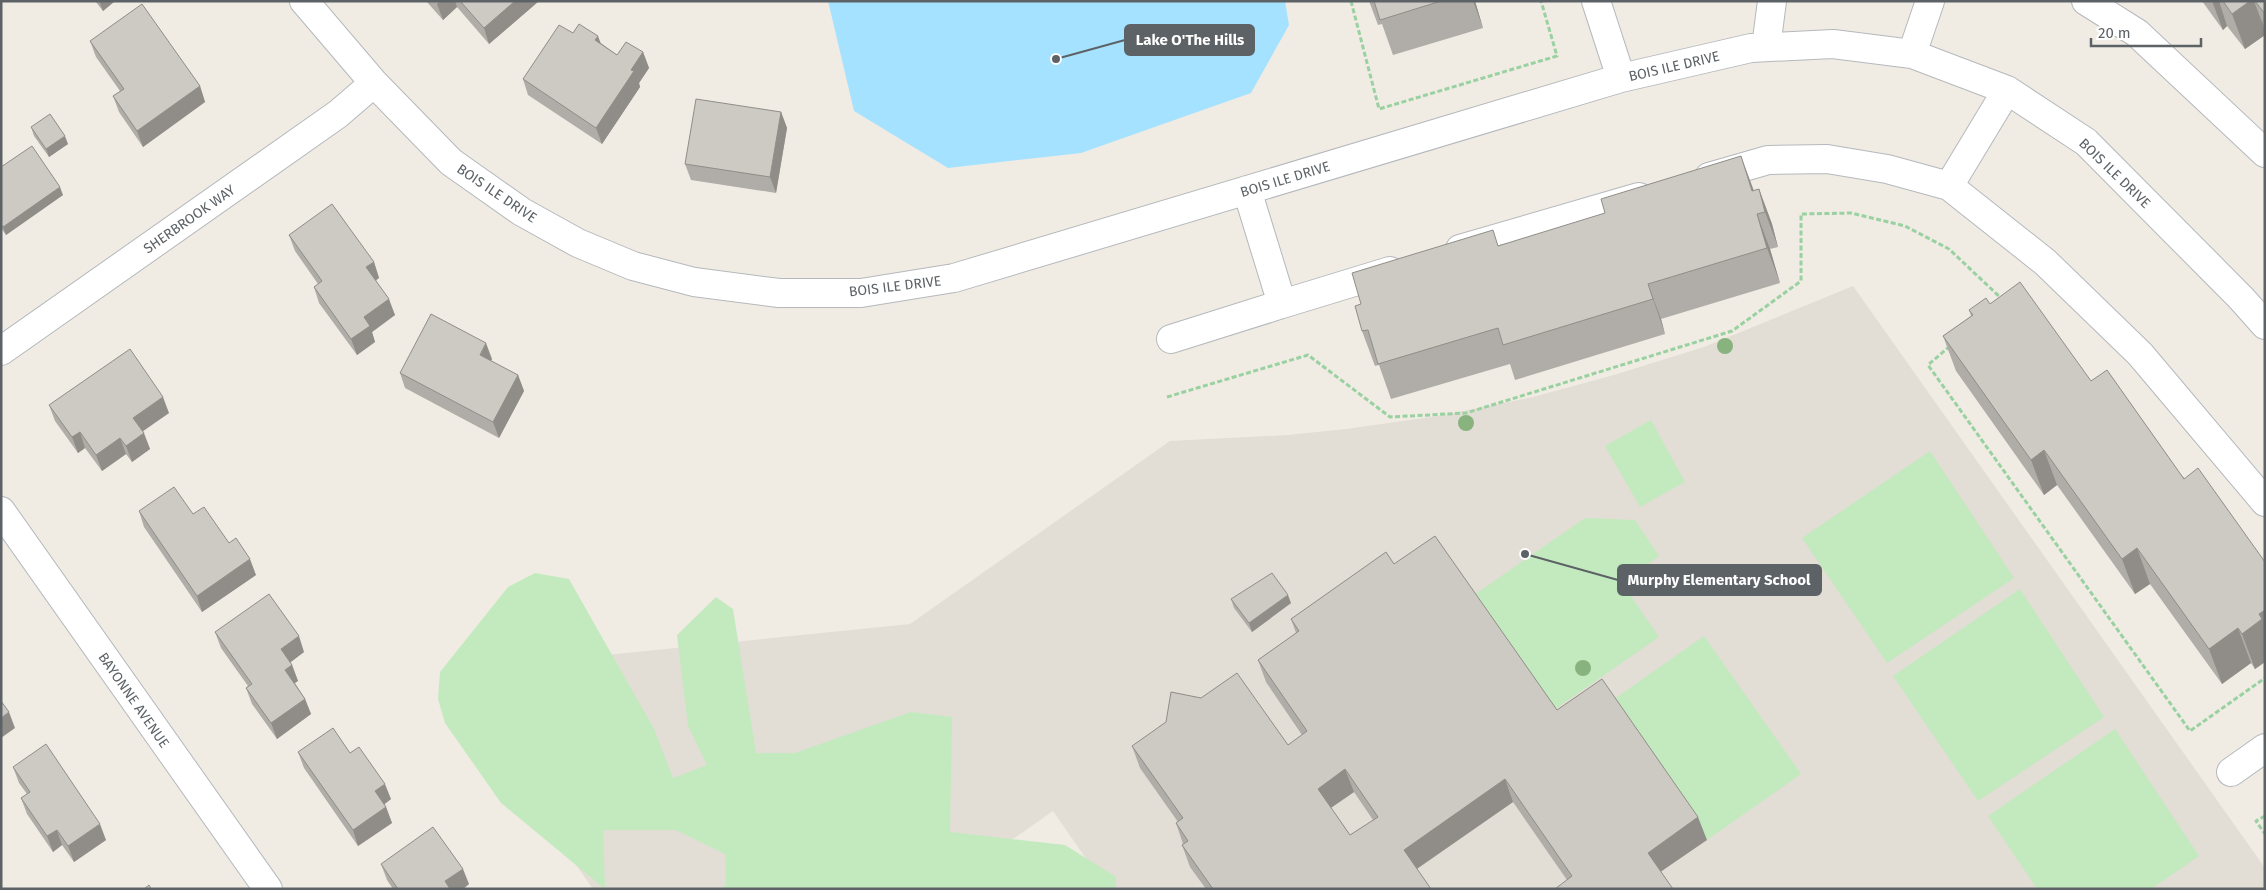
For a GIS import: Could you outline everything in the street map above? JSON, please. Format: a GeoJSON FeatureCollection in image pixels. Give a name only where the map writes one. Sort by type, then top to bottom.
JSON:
{"type":"FeatureCollection","features":[{"type":"Feature","properties":{"kind":"street","name":"BOIS ILE DRIVE"},"geometry":{"type":"LineString","coordinates":[[304,1],[374,83],[451,162],[522,212],[578,243],[633,266],[685,280],[779,292],[860,293],[954,278],[1621,78],[1751,48],[1833,44],[1912,54],[2007,90],[2086,142],[2241,298],[2265,325]]}},
{"type":"Feature","properties":{"kind":"street"},"geometry":{"type":"LineString","coordinates":[[1596,1],[1621,78]]}},
{"type":"Feature","properties":{"kind":"street"},"geometry":{"type":"LineString","coordinates":[[1766,47],[1772,1]]}},
{"type":"Feature","properties":{"kind":"street"},"geometry":{"type":"LineString","coordinates":[[1912,54],[1930,1]]}},
{"type":"Feature","properties":{"kind":"street"},"geometry":{"type":"LineString","coordinates":[[2086,1],[2137,32],[2265,153]]}},
{"type":"Feature","properties":{"kind":"street","name":"SHERBROOK WAY"},"geometry":{"type":"LineString","coordinates":[[1,351],[338,114],[374,83]]}},
{"type":"Feature","properties":{"kind":"street"},"geometry":{"type":"LineString","coordinates":[[1949,186],[2007,90]]}},
{"type":"Feature","properties":{"kind":"street"},"geometry":{"type":"LineString","coordinates":[[1171,339],[1424,260],[1768,160],[1827,159],[1887,169],[1949,186],[2044,262],[2140,354],[2265,502]]}},
{"type":"Feature","properties":{"kind":"street"},"geometry":{"type":"LineString","coordinates":[[1247,190],[1282,304]]}},
{"type":"Feature","properties":{"kind":"street","name":"BAYONNE AVENUE"},"geometry":{"type":"LineString","coordinates":[[1,511],[268,889]]}},
{"type":"Feature","properties":{"kind":"street"},"geometry":{"type":"LineString","coordinates":[[2231,772],[2265,748]]}},
{"type":"Feature","properties":{"kind":"path"},"geometry":{"type":"LineString","coordinates":[[1351,1],[1380,109],[1557,56],[1541,1]]}},
{"type":"Feature","properties":{"kind":"path"},"geometry":{"type":"LineString","coordinates":[[1167,397],[1308,355],[1390,417],[1466,413],[1732,331],[1801,281],[1801,214],[1851,213],[1905,226],[1949,249],[2003,300],[1996,307]]}},
{"type":"Feature","properties":{"kind":"path"},"geometry":{"type":"LineString","coordinates":[[1958,339],[1928,365],[2190,731],[2265,678]]}},
{"type":"Feature","properties":{"kind":"path"},"geometry":{"type":"LineString","coordinates":[[2265,816],[2256,822],[2265,834]]}},
{"type":"Feature","properties":{"kind":"shaded area"},"geometry":{"type":"Polygon","coordinates":[[[1853,286],[2265,868],[2265,889],[1107,889],[1053,811],[942,889],[593,889],[440,672],[910,624],[1170,441],[1288,435],[1346,429],[1438,416],[1533,397],[1614,375],[1704,347],[1853,286]]]}},
{"type":"Feature","properties":{"kind":"green space"},"geometry":{"type":"Polygon","coordinates":[[[1651,420],[1685,482],[1640,507],[1605,446],[1651,420]]]}},
{"type":"Feature","properties":{"kind":"green space"},"geometry":{"type":"Polygon","coordinates":[[[1930,451],[2014,578],[1887,663],[1802,538],[1930,451]]]}},
{"type":"Feature","properties":{"kind":"green space"},"geometry":{"type":"Polygon","coordinates":[[[1585,518],[1635,520],[1659,556],[1622,583],[1659,637],[1551,712],[1471,597],[1585,518]]]}},
{"type":"Feature","properties":{"kind":"green space"},"geometry":{"type":"Polygon","coordinates":[[[535,573],[569,579],[654,729],[673,778],[707,765],[688,726],[677,635],[716,597],[733,609],[756,753],[795,753],[911,712],[952,717],[950,832],[1065,845],[1116,877],[1116,889],[721,889],[726,885],[725,854],[676,830],[603,830],[605,889],[501,803],[445,723],[438,699],[440,672],[508,587],[535,573]]]}},
{"type":"Feature","properties":{"kind":"green space"},"geometry":{"type":"Polygon","coordinates":[[[2020,589],[2104,717],[1978,801],[1893,676],[2020,589]]]}},
{"type":"Feature","properties":{"kind":"green space"},"geometry":{"type":"Polygon","coordinates":[[[1704,636],[1801,774],[1707,840],[1610,702],[1704,636]]]}},
{"type":"Feature","properties":{"kind":"green space"},"geometry":{"type":"Polygon","coordinates":[[[2115,729],[2199,856],[2151,889],[2037,889],[1988,816],[2115,729]]]}},
{"type":"Feature","properties":{"kind":"water"},"geometry":{"type":"Polygon","coordinates":[[[828,1],[1285,1],[1289,25],[1251,93],[1081,153],[948,168],[854,111],[828,1]]]}},
{"type":"Feature","properties":{"kind":"building"},"geometry":{"type":"Polygon","coordinates":[[[460,1],[515,1],[484,28],[460,1]]]}},
{"type":"Feature","properties":{"kind":"building"},"geometry":{"type":"Polygon","coordinates":[[[1374,1],[1441,1],[1380,20],[1374,1]]]}},
{"type":"Feature","properties":{"kind":"building"},"geometry":{"type":"Polygon","coordinates":[[[2223,1],[2250,1],[2232,14],[2223,1]]]}},
{"type":"Feature","properties":{"kind":"building"},"geometry":{"type":"Polygon","coordinates":[[[2255,1],[2265,1],[2265,14],[2255,1]]]}},
{"type":"Feature","properties":{"kind":"building"},"geometry":{"type":"Polygon","coordinates":[[[142,4],[200,86],[137,131],[113,96],[124,89],[90,41],[142,4]]]}},
{"type":"Feature","properties":{"kind":"building"},"geometry":{"type":"Polygon","coordinates":[[[579,24],[598,36],[595,40],[617,55],[626,42],[643,52],[631,70],[634,71],[596,128],[523,79],[559,25],[573,33],[579,24]]]}},
{"type":"Feature","properties":{"kind":"building"},"geometry":{"type":"Polygon","coordinates":[[[696,99],[781,112],[770,177],[685,164],[696,99]]]}},
{"type":"Feature","properties":{"kind":"building"},"geometry":{"type":"Polygon","coordinates":[[[50,114],[65,136],[46,149],[31,127],[50,114]]]}},
{"type":"Feature","properties":{"kind":"building"},"geometry":{"type":"Polygon","coordinates":[[[32,146],[60,187],[3,227],[1,224],[1,167],[32,146]]]}},
{"type":"Feature","properties":{"kind":"building"},"geometry":{"type":"Polygon","coordinates":[[[1741,156],[1752,191],[1759,189],[1765,212],[1757,214],[1767,248],[1648,284],[1653,299],[1503,345],[1498,328],[1378,364],[1368,330],[1362,331],[1355,306],[1361,304],[1352,273],[1493,230],[1498,246],[1605,213],[1601,199],[1741,156]]]}},
{"type":"Feature","properties":{"kind":"building"},"geometry":{"type":"Polygon","coordinates":[[[332,204],[374,262],[366,267],[389,299],[364,317],[370,326],[351,339],[314,287],[322,281],[289,235],[332,204]]]}},
{"type":"Feature","properties":{"kind":"building"},"geometry":{"type":"Polygon","coordinates":[[[2020,282],[2091,381],[2107,370],[2184,479],[2198,468],[2265,562],[2265,610],[2259,614],[2262,619],[2242,634],[2238,628],[2209,649],[2137,548],[2122,559],[2044,450],[2031,460],[1943,336],[1973,315],[1969,310],[1986,298],[1990,304],[2020,282]]]}},
{"type":"Feature","properties":{"kind":"building"},"geometry":{"type":"Polygon","coordinates":[[[431,314],[486,343],[480,355],[518,375],[493,422],[400,373],[431,314]]]}},
{"type":"Feature","properties":{"kind":"building"},"geometry":{"type":"Polygon","coordinates":[[[130,349],[163,397],[133,418],[144,433],[126,446],[120,438],[96,455],[80,432],[72,437],[49,405],[130,349]]]}},
{"type":"Feature","properties":{"kind":"building"},"geometry":{"type":"Polygon","coordinates":[[[174,487],[193,514],[204,507],[229,543],[236,538],[250,559],[197,596],[139,511],[174,487]]]}},
{"type":"Feature","properties":{"kind":"building"},"geometry":{"type":"Polygon","coordinates":[[[1435,536],[1557,710],[1602,679],[1698,817],[1648,853],[1673,889],[1555,889],[1572,876],[1505,779],[1404,850],[1431,889],[1213,889],[1182,845],[1188,841],[1176,823],[1183,818],[1132,746],[1166,722],[1171,692],[1201,698],[1237,673],[1288,745],[1307,731],[1258,660],[1299,631],[1291,619],[1386,552],[1394,564],[1435,536]],[[1345,769],[1318,789],[1350,835],[1378,817],[1345,769]]]}},
{"type":"Feature","properties":{"kind":"building"},"geometry":{"type":"Polygon","coordinates":[[[1272,573],[1288,595],[1249,623],[1231,599],[1272,573]]]}},
{"type":"Feature","properties":{"kind":"building"},"geometry":{"type":"Polygon","coordinates":[[[269,594],[299,636],[281,649],[292,665],[285,670],[305,699],[271,723],[246,688],[252,684],[215,632],[269,594]]]}},
{"type":"Feature","properties":{"kind":"building"},"geometry":{"type":"Polygon","coordinates":[[[1,701],[9,712],[1,718],[1,701]]]}},
{"type":"Feature","properties":{"kind":"building"},"geometry":{"type":"Polygon","coordinates":[[[333,728],[350,753],[359,747],[385,784],[375,791],[386,807],[353,830],[298,752],[333,728]]]}},
{"type":"Feature","properties":{"kind":"building"},"geometry":{"type":"Polygon","coordinates":[[[46,744],[100,824],[68,846],[57,830],[47,836],[21,798],[30,792],[13,767],[46,744]]]}},
{"type":"Feature","properties":{"kind":"building"},"geometry":{"type":"Polygon","coordinates":[[[433,827],[463,869],[445,881],[450,889],[398,889],[381,864],[433,827]]]}},
{"type":"Feature","properties":{"kind":"place","name":"Lake O'The Hills"},"geometry":{"type":"Point","coordinates":[1056,59]}},
{"type":"Feature","properties":{"kind":"place","name":"Murphy Elementary School"},"geometry":{"type":"Point","coordinates":[1525,554]}}]}
